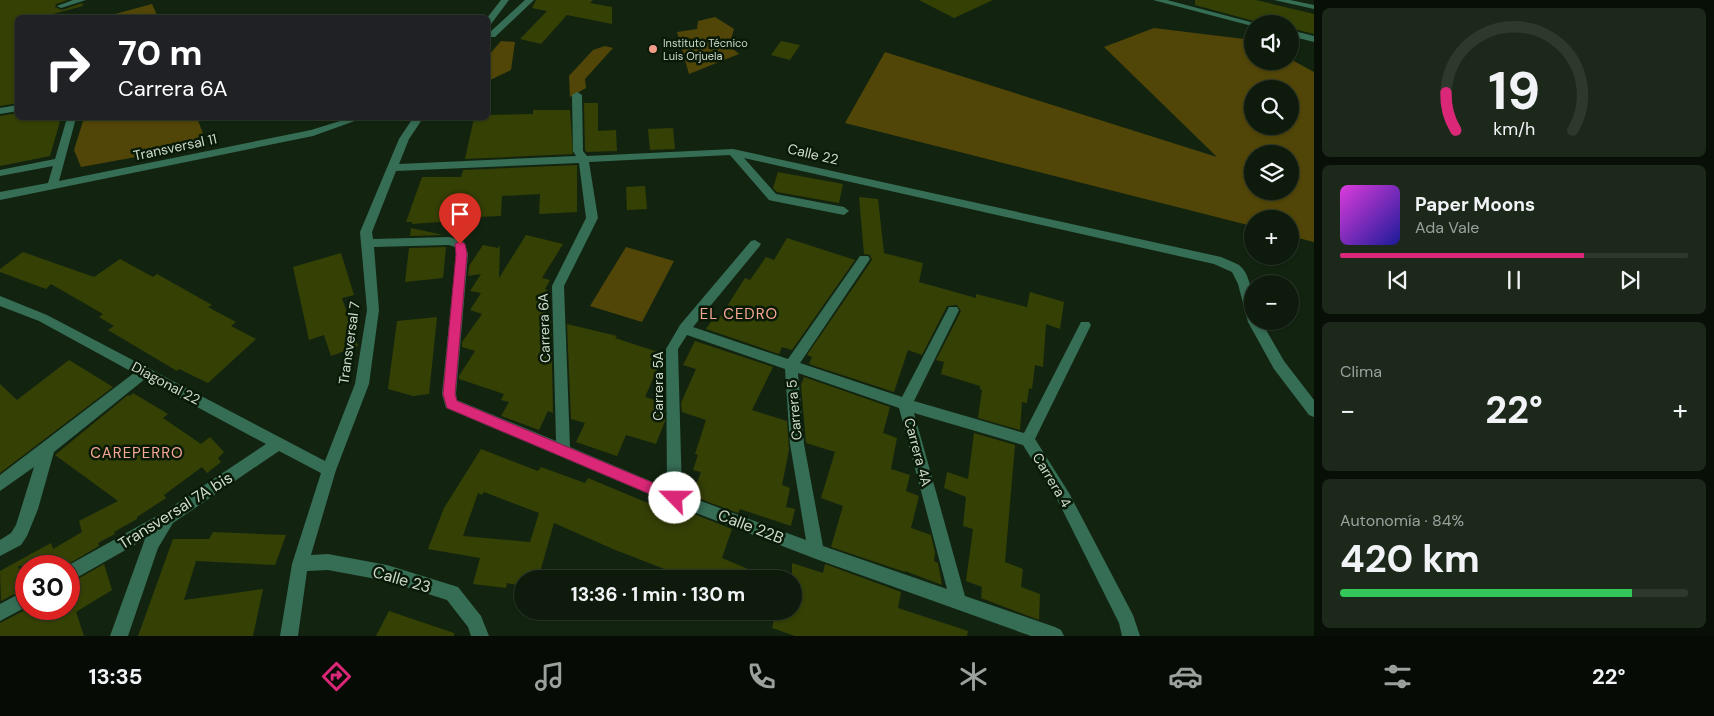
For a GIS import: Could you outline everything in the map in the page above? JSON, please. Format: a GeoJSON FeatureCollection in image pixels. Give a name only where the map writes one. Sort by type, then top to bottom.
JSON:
{"type":"FeatureCollection","features":[{"type":"Feature","properties":{"kind":"street"},"geometry":{"type":"LineString","coordinates":[[61,6],[82,0]]}},
{"type":"Feature","properties":{"kind":"street"},"geometry":{"type":"LineString","coordinates":[[490,19],[505,0]]}},
{"type":"Feature","properties":{"kind":"street"},"geometry":{"type":"LineString","coordinates":[[490,38],[530,0]]}},
{"type":"Feature","properties":{"kind":"street"},"geometry":{"type":"LineString","coordinates":[[1157,0],[1182,3],[1244,21]]}},
{"type":"Feature","properties":{"kind":"street"},"geometry":{"type":"LineString","coordinates":[[1278,0],[1314,8]]}},
{"type":"Feature","properties":{"kind":"street"},"geometry":{"type":"LineString","coordinates":[[1299,35],[1314,39]]}},
{"type":"Feature","properties":{"kind":"street","name":"Carrera 6A"},"geometry":{"type":"LineString","coordinates":[[563,450],[558,286],[592,218],[583,158],[578,151],[577,95]]}},
{"type":"Feature","properties":{"kind":"street"},"geometry":{"type":"LineString","coordinates":[[0,111],[15,108]]}},
{"type":"Feature","properties":{"kind":"street"},"geometry":{"type":"LineString","coordinates":[[52,187],[69,120]]}},
{"type":"Feature","properties":{"kind":"street","name":"Transversal 11"},"geometry":{"type":"LineString","coordinates":[[0,196],[313,133],[350,120]]}},
{"type":"Feature","properties":{"kind":"street","name":"Transversal 7"},"geometry":{"type":"LineString","coordinates":[[289,636],[300,564],[329,470],[362,384],[373,310],[366,232],[394,168],[404,139],[417,120]]}},
{"type":"Feature","properties":{"kind":"street"},"geometry":{"type":"LineString","coordinates":[[733,152],[773,197],[844,211]]}},
{"type":"Feature","properties":{"kind":"street","name":"Calle 22"},"geometry":{"type":"LineString","coordinates":[[394,168],[733,152],[1217,260],[1236,269],[1244,284]]}},
{"type":"Feature","properties":{"kind":"street"},"geometry":{"type":"LineString","coordinates":[[0,173],[59,161]]}},
{"type":"Feature","properties":{"kind":"street","name":"Calle 22B"},"geometry":{"type":"LineString","coordinates":[[368,243],[450,241],[460,244],[462,254],[449,394],[451,404],[675,498],[816,551],[1055,636]]}},
{"type":"Feature","properties":{"kind":"street","name":"Carrera 5A"},"geometry":{"type":"LineString","coordinates":[[675,498],[672,349],[684,329],[756,244]]}},
{"type":"Feature","properties":{"kind":"street","name":"Carrera 5"},"geometry":{"type":"LineString","coordinates":[[816,551],[797,444],[791,366],[864,259]]}},
{"type":"Feature","properties":{"kind":"street","name":"Diagonal 22"},"geometry":{"type":"LineString","coordinates":[[0,301],[43,318],[329,470]]}},
{"type":"Feature","properties":{"kind":"street","name":"Carrera 4A"},"geometry":{"type":"LineString","coordinates":[[953,310],[905,404],[958,601]]}},
{"type":"Feature","properties":{"kind":"street","name":"Carrera 4"},"geometry":{"type":"LineString","coordinates":[[1084,325],[1028,440],[1064,498],[1127,621],[1131,636]]}},
{"type":"Feature","properties":{"kind":"street"},"geometry":{"type":"LineString","coordinates":[[684,329],[905,404],[1028,440]]}},
{"type":"Feature","properties":{"kind":"street","name":"Calle 22"},"geometry":{"type":"LineString","coordinates":[[1259,330],[1279,366],[1314,410]]}},
{"type":"Feature","properties":{"kind":"street"},"geometry":{"type":"LineString","coordinates":[[0,484],[144,372]]}},
{"type":"Feature","properties":{"kind":"street","name":"Transversal 7A bis"},"geometry":{"type":"LineString","coordinates":[[80,568],[169,517],[278,443]]}},
{"type":"Feature","properties":{"kind":"street"},"geometry":{"type":"LineString","coordinates":[[0,548],[16,539],[25,526],[41,464],[48,448]]}},
{"type":"Feature","properties":{"kind":"street"},"geometry":{"type":"LineString","coordinates":[[119,636],[151,544],[169,517]]}},
{"type":"Feature","properties":{"kind":"street","name":"Calle 23"},"geometry":{"type":"LineString","coordinates":[[300,564],[328,562],[357,567],[387,573],[452,594],[475,622],[480,636]]}},
{"type":"Feature","properties":{"kind":"street"},"geometry":{"type":"LineString","coordinates":[[0,613],[15,604]]}},
{"type":"Feature","properties":{"kind":"shaded area"},"geometry":{"type":"Polygon","coordinates":[[[152,4],[157,15],[111,15],[152,4]]]}},
{"type":"Feature","properties":{"kind":"shaded area"},"geometry":{"type":"Polygon","coordinates":[[[715,17],[734,29],[729,46],[739,54],[689,74],[677,32],[697,29],[698,21],[715,17]]]}},
{"type":"Feature","properties":{"kind":"shaded area"},"geometry":{"type":"Polygon","coordinates":[[[1154,28],[1244,39],[1244,70],[1299,70],[1299,64],[1314,72],[1314,242],[1299,238],[1299,210],[1244,210],[1244,224],[845,123],[885,52],[1217,157],[1104,47],[1154,28]]]}},
{"type":"Feature","properties":{"kind":"shaded area"},"geometry":{"type":"Polygon","coordinates":[[[501,41],[515,42],[511,70],[490,80],[490,54],[501,41]]]}},
{"type":"Feature","properties":{"kind":"shaded area"},"geometry":{"type":"Polygon","coordinates":[[[605,46],[613,48],[585,79],[586,88],[570,97],[569,76],[593,50],[605,46]]]}},
{"type":"Feature","properties":{"kind":"shaded area"},"geometry":{"type":"Polygon","coordinates":[[[83,120],[198,120],[204,136],[191,147],[81,167],[74,150],[83,120]]]}},
{"type":"Feature","properties":{"kind":"shaded area"},"geometry":{"type":"Polygon","coordinates":[[[626,247],[674,261],[642,322],[590,306],[626,247]]]}},
{"type":"Feature","properties":{"kind":"building"},"geometry":{"type":"Polygon","coordinates":[[[0,0],[68,0],[56,4],[55,7],[62,10],[82,3],[83,6],[49,15],[15,15],[15,104],[0,106],[0,0]]]}},
{"type":"Feature","properties":{"kind":"building"},"geometry":{"type":"Polygon","coordinates":[[[536,0],[593,0],[590,3],[612,7],[612,24],[567,15],[541,44],[520,39],[547,11],[532,8],[536,0]]]}},
{"type":"Feature","properties":{"kind":"building"},"geometry":{"type":"Polygon","coordinates":[[[919,0],[993,0],[954,18],[919,0]]]}},
{"type":"Feature","properties":{"kind":"building"},"geometry":{"type":"Polygon","coordinates":[[[1195,0],[1256,0],[1314,14],[1314,34],[1299,30],[1299,15],[1244,15],[1244,18],[1195,5],[1195,0]]]}},
{"type":"Feature","properties":{"kind":"building"},"geometry":{"type":"Polygon","coordinates":[[[781,41],[800,45],[790,60],[771,55],[781,41]]]}},
{"type":"Feature","properties":{"kind":"building"},"geometry":{"type":"Polygon","coordinates":[[[584,103],[598,103],[598,131],[616,130],[617,151],[587,152],[585,150],[584,103]]]}},
{"type":"Feature","properties":{"kind":"building"},"geometry":{"type":"Polygon","coordinates":[[[533,110],[570,110],[573,154],[465,159],[474,120],[490,120],[490,115],[533,114],[533,110]]]}},
{"type":"Feature","properties":{"kind":"building"},"geometry":{"type":"Polygon","coordinates":[[[15,114],[15,120],[60,120],[50,156],[0,166],[0,116],[15,114]]]}},
{"type":"Feature","properties":{"kind":"building"},"geometry":{"type":"Polygon","coordinates":[[[673,128],[675,149],[650,150],[648,129],[673,128]]]}},
{"type":"Feature","properties":{"kind":"building"},"geometry":{"type":"Polygon","coordinates":[[[577,165],[577,212],[539,214],[540,194],[502,196],[501,216],[455,218],[455,221],[412,224],[412,222],[406,222],[422,177],[461,177],[463,170],[577,165]]]}},
{"type":"Feature","properties":{"kind":"building"},"geometry":{"type":"Polygon","coordinates":[[[778,172],[843,184],[839,203],[777,192],[773,188],[778,172]]]}},
{"type":"Feature","properties":{"kind":"building"},"geometry":{"type":"Polygon","coordinates":[[[645,186],[647,209],[627,210],[626,187],[645,186]]]}},
{"type":"Feature","properties":{"kind":"building"},"geometry":{"type":"Polygon","coordinates":[[[859,197],[878,199],[884,253],[923,263],[919,282],[976,298],[976,294],[1027,307],[1030,292],[1064,302],[1060,329],[1046,324],[1043,367],[1035,365],[1032,389],[1029,388],[1027,403],[1022,402],[1020,430],[978,418],[982,390],[980,386],[941,374],[944,362],[936,360],[961,311],[957,305],[947,306],[922,355],[908,350],[894,392],[809,364],[812,357],[807,355],[872,260],[870,255],[864,254],[859,197]]]}},
{"type":"Feature","properties":{"kind":"building"},"geometry":{"type":"Polygon","coordinates":[[[411,228],[443,235],[410,236],[411,228]]]}},
{"type":"Feature","properties":{"kind":"building"},"geometry":{"type":"Polygon","coordinates":[[[526,235],[563,244],[542,278],[550,280],[545,289],[550,292],[544,303],[550,304],[543,317],[551,319],[553,413],[548,411],[539,430],[501,416],[509,402],[501,400],[504,394],[459,379],[475,351],[462,347],[462,342],[482,314],[470,310],[481,293],[470,291],[481,274],[468,276],[469,266],[483,245],[498,248],[500,245],[499,278],[526,235]]]}},
{"type":"Feature","properties":{"kind":"building"},"geometry":{"type":"Polygon","coordinates":[[[787,238],[855,260],[792,350],[782,347],[779,354],[706,329],[712,320],[717,322],[745,278],[750,280],[766,257],[774,260],[787,238]]]}},
{"type":"Feature","properties":{"kind":"building"},"geometry":{"type":"Polygon","coordinates":[[[446,247],[443,278],[405,282],[409,248],[446,247]]]}},
{"type":"Feature","properties":{"kind":"building"},"geometry":{"type":"Polygon","coordinates":[[[23,252],[94,277],[120,259],[153,277],[157,274],[212,305],[208,307],[236,322],[231,326],[256,339],[208,383],[179,369],[177,371],[108,330],[114,326],[99,317],[103,314],[51,284],[46,289],[0,272],[0,269],[23,252]]]}},
{"type":"Feature","properties":{"kind":"building"},"geometry":{"type":"Polygon","coordinates":[[[341,253],[354,295],[342,298],[358,346],[331,356],[324,335],[309,340],[293,267],[341,253]]]}},
{"type":"Feature","properties":{"kind":"building"},"geometry":{"type":"Polygon","coordinates":[[[437,317],[429,394],[413,396],[388,389],[397,321],[437,317]]]}},
{"type":"Feature","properties":{"kind":"building"},"geometry":{"type":"Polygon","coordinates":[[[567,324],[617,336],[615,338],[664,354],[645,397],[665,403],[665,421],[656,444],[626,435],[617,456],[576,442],[585,423],[571,419],[567,324]]]}},
{"type":"Feature","properties":{"kind":"building"},"geometry":{"type":"Polygon","coordinates":[[[695,341],[773,367],[752,410],[787,421],[789,450],[782,485],[790,488],[786,507],[795,509],[791,526],[740,509],[738,513],[692,496],[701,472],[693,470],[698,455],[695,454],[706,420],[682,412],[681,403],[696,369],[683,365],[695,341]]]}},
{"type":"Feature","properties":{"kind":"building"},"geometry":{"type":"Polygon","coordinates":[[[69,360],[113,387],[0,473],[0,384],[17,400],[69,360]]]}},
{"type":"Feature","properties":{"kind":"building"},"geometry":{"type":"Polygon","coordinates":[[[804,377],[890,407],[883,433],[897,438],[891,469],[910,475],[906,491],[919,496],[911,528],[931,535],[935,553],[934,561],[938,563],[942,585],[831,547],[843,506],[821,498],[835,452],[806,443],[801,385],[804,377]]]}},
{"type":"Feature","properties":{"kind":"building"},"geometry":{"type":"Polygon","coordinates":[[[133,393],[168,414],[163,418],[201,444],[210,437],[224,452],[218,458],[221,462],[207,473],[202,467],[164,495],[166,498],[137,517],[137,519],[114,532],[115,534],[98,543],[99,546],[80,557],[80,555],[29,555],[51,543],[53,549],[82,532],[79,521],[118,501],[55,455],[128,395],[130,396],[133,393]]]}},
{"type":"Feature","properties":{"kind":"building"},"geometry":{"type":"Polygon","coordinates":[[[974,433],[1015,445],[1005,562],[1023,569],[1021,587],[1040,594],[1039,620],[981,598],[982,587],[966,581],[973,529],[963,526],[966,497],[944,488],[947,472],[968,479],[974,433]]]}},
{"type":"Feature","properties":{"kind":"building"},"geometry":{"type":"Polygon","coordinates":[[[481,449],[538,471],[541,467],[585,483],[588,478],[684,518],[686,511],[732,529],[722,558],[751,570],[667,570],[554,523],[541,570],[514,570],[514,584],[507,583],[506,588],[473,584],[480,558],[428,549],[444,508],[481,449]],[[484,492],[482,495],[478,493],[463,536],[530,542],[539,513],[484,492]]]}},
{"type":"Feature","properties":{"kind":"building"},"geometry":{"type":"Polygon","coordinates":[[[213,532],[286,535],[275,565],[196,561],[184,600],[263,589],[253,636],[138,636],[173,539],[209,539],[213,532]]]}},
{"type":"Feature","properties":{"kind":"building"},"geometry":{"type":"Polygon","coordinates":[[[15,563],[15,594],[1,601],[0,571],[15,563]]]}},
{"type":"Feature","properties":{"kind":"building"},"geometry":{"type":"Polygon","coordinates":[[[792,563],[823,573],[825,564],[901,592],[898,608],[968,631],[967,636],[795,636],[772,628],[774,620],[802,620],[802,570],[792,570],[792,563]]]}},
{"type":"Feature","properties":{"kind":"building"},"geometry":{"type":"Polygon","coordinates":[[[104,564],[112,590],[80,610],[80,578],[104,564]]]}},
{"type":"Feature","properties":{"kind":"building"},"geometry":{"type":"Polygon","coordinates":[[[389,611],[454,633],[454,636],[376,636],[389,611]]]}},
{"type":"Feature","properties":{"kind":"building"},"geometry":{"type":"Polygon","coordinates":[[[15,615],[15,620],[79,620],[84,636],[0,636],[0,623],[15,615]]]}},
{"type":"Feature","properties":{"kind":"place","name":"Instituto Técnico Luis Orjuela"},"geometry":{"type":"Point","coordinates":[653,49]}},
{"type":"Feature","properties":{"kind":"district","name":"EL CEDRO"},"geometry":{"type":"Point","coordinates":[739,314]}},
{"type":"Feature","properties":{"kind":"district","name":"CAREPERRO"},"geometry":{"type":"Point","coordinates":[137,453]}},
{"type":"Feature","properties":{"kind":"route"},"geometry":{"type":"LineString","coordinates":[[460,244],[462,254],[449,394],[451,404],[675,498]]}}]}
